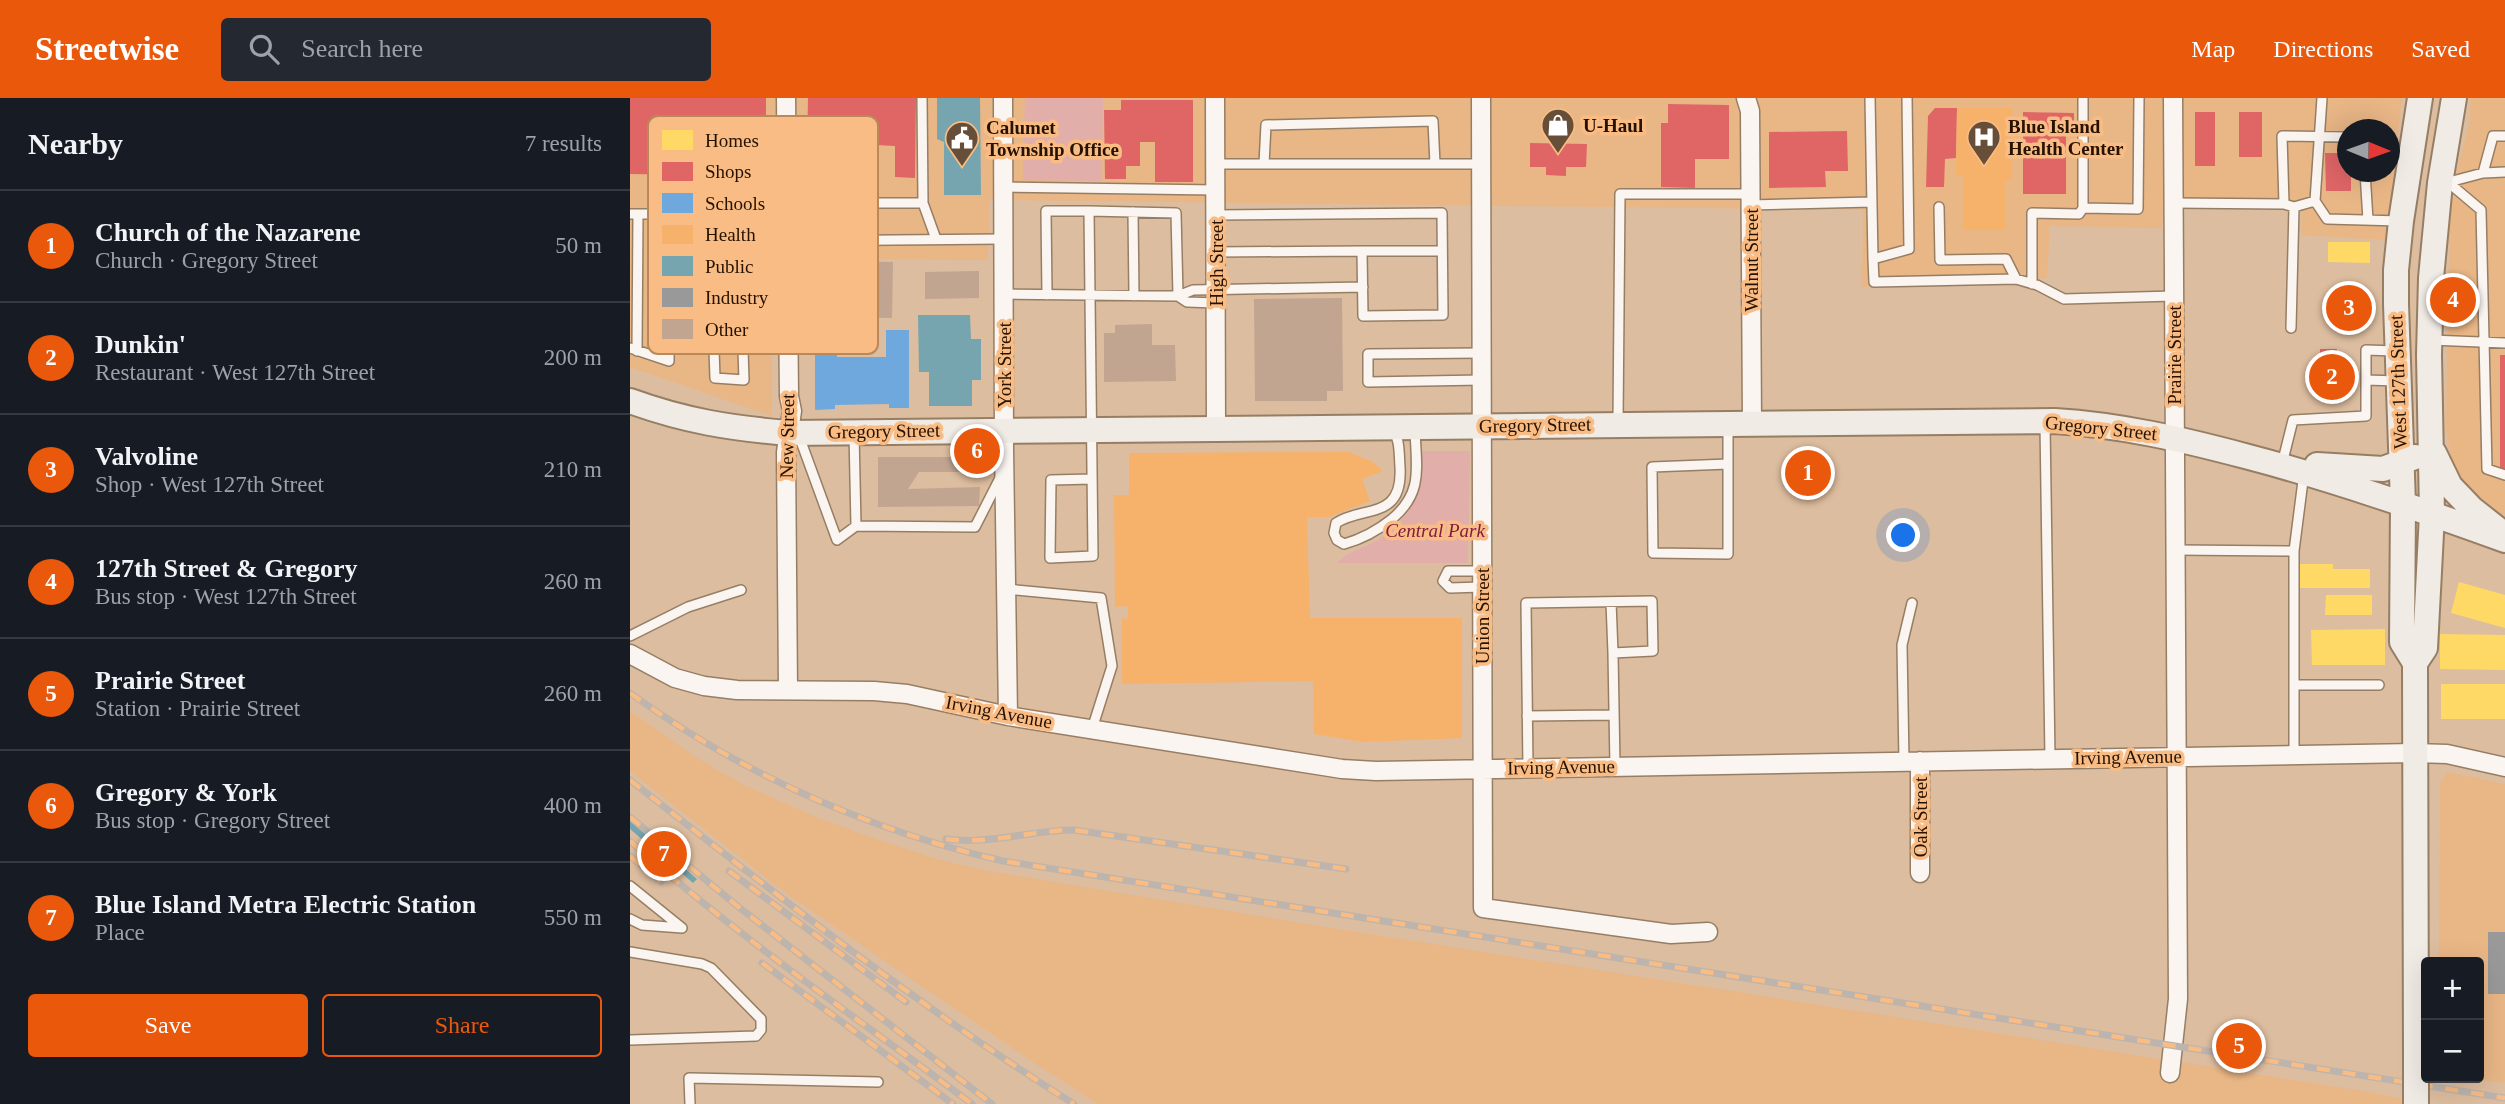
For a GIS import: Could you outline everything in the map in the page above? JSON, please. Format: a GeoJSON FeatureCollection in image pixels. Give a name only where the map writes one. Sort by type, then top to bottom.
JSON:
{"type":"FeatureCollection","features":[{"type":"Feature","properties":{"kind":"main road","name":"West 127th Street"},"geometry":{"type":"LineString","coordinates":[[2416,1104],[2415,663],[2402,642],[2403,504],[2396,351],[2396,270],[2420,98]]}},
{"type":"Feature","properties":{"kind":"main road","name":"West 127th Street"},"geometry":{"type":"LineString","coordinates":[[2415,663],[2425,648],[2431,514],[2431,278],[2454,98]]}},
{"type":"Feature","properties":{"kind":"main road","name":"Gregory Street"},"geometry":{"type":"LineString","coordinates":[[630,401],[697,422],[793,432],[2045,421],[2125,427],[2175,437],[2293,469],[2505,537]]}},
{"type":"Feature","properties":{"kind":"main road"},"geometry":{"type":"LineString","coordinates":[[2293,469],[2383,469],[2401,463],[2431,446],[2450,486],[2505,537]]}},
{"type":"Feature","properties":{"kind":"street","name":"New Street"},"geometry":{"type":"LineString","coordinates":[[786,98],[786,116]]}},
{"type":"Feature","properties":{"kind":"street","name":"York Street"},"geometry":{"type":"LineString","coordinates":[[1003,98],[1007,716]]}},
{"type":"Feature","properties":{"kind":"street","name":"High Street"},"geometry":{"type":"LineString","coordinates":[[1215,98],[1216,428]]}},
{"type":"Feature","properties":{"kind":"street","name":"Union Street"},"geometry":{"type":"LineString","coordinates":[[1481,98],[1483,908],[1671,934],[1708,932]]}},
{"type":"Feature","properties":{"kind":"street","name":"Walnut Street"},"geometry":{"type":"LineString","coordinates":[[1740,424],[1750,200],[1750,111],[1746,98]]}},
{"type":"Feature","properties":{"kind":"street","name":"Prairie Street"},"geometry":{"type":"LineString","coordinates":[[2171,1073],[2178,999],[2173,98]]}},
{"type":"Feature","properties":{"kind":"street","name":"New Street"},"geometry":{"type":"LineString","coordinates":[[788,690],[786,452],[793,432],[789,354]]}},
{"type":"Feature","properties":{"kind":"street","name":"Irving Avenue"},"geometry":{"type":"LineString","coordinates":[[630,654],[676,678],[704,686],[737,690],[907,694],[1007,716],[1342,769],[1376,771],[2414,753],[2447,754],[2505,767]]}},
{"type":"Feature","properties":{"kind":"street","name":"Oak Street"},"geometry":{"type":"LineString","coordinates":[[1912,761],[1920,873]]}},
{"type":"Feature","properties":{"kind":"lane"},"geometry":{"type":"LineString","coordinates":[[922,98],[923,203],[936,239]]}},
{"type":"Feature","properties":{"kind":"lane"},"geometry":{"type":"LineString","coordinates":[[1870,98],[1874,282],[2016,279],[2064,299],[2174,296]]}},
{"type":"Feature","properties":{"kind":"lane"},"geometry":{"type":"LineString","coordinates":[[1873,259],[1909,249],[1907,98]]}},
{"type":"Feature","properties":{"kind":"lane"},"geometry":{"type":"LineString","coordinates":[[2032,284],[2032,214],[2078,214],[2083,208],[2083,98]]}},
{"type":"Feature","properties":{"kind":"lane"},"geometry":{"type":"LineString","coordinates":[[2083,208],[2138,209],[2139,98]]}},
{"type":"Feature","properties":{"kind":"lane"},"geometry":{"type":"LineString","coordinates":[[2322,98],[2315,201],[2327,219],[2401,221]]}},
{"type":"Feature","properties":{"kind":"lane"},"geometry":{"type":"LineString","coordinates":[[1264,164],[1266,125],[1433,121],[1435,163]]}},
{"type":"Feature","properties":{"kind":"lane"},"geometry":{"type":"LineString","coordinates":[[2291,328],[2289,205],[2282,136],[2337,137]]}},
{"type":"Feature","properties":{"kind":"lane"},"geometry":{"type":"LineString","coordinates":[[2483,173],[2493,136],[2505,136]]}},
{"type":"Feature","properties":{"kind":"lane"},"geometry":{"type":"LineString","coordinates":[[1216,164],[1481,164]]}},
{"type":"Feature","properties":{"kind":"lane"},"geometry":{"type":"LineString","coordinates":[[2445,183],[2483,173],[2505,172]]}},
{"type":"Feature","properties":{"kind":"lane"},"geometry":{"type":"LineString","coordinates":[[2366,182],[2368,220]]}},
{"type":"Feature","properties":{"kind":"lane"},"geometry":{"type":"LineString","coordinates":[[2445,183],[2481,210],[2487,469],[2505,475]]}},
{"type":"Feature","properties":{"kind":"lane"},"geometry":{"type":"LineString","coordinates":[[1003,187],[1216,190]]}},
{"type":"Feature","properties":{"kind":"lane"},"geometry":{"type":"LineString","coordinates":[[1618,425],[1620,194],[1872,202]]}},
{"type":"Feature","properties":{"kind":"lane"},"geometry":{"type":"LineString","coordinates":[[2174,203],[2289,205],[2315,201]]}},
{"type":"Feature","properties":{"kind":"lane"},"geometry":{"type":"LineString","coordinates":[[878,203],[923,203]]}},
{"type":"Feature","properties":{"kind":"lane"},"geometry":{"type":"LineString","coordinates":[[1939,207],[1940,260],[2006,259],[2016,279]]}},
{"type":"Feature","properties":{"kind":"lane"},"geometry":{"type":"LineString","coordinates":[[1047,295],[1046,211],[1089,211],[1176,213],[1178,296]]}},
{"type":"Feature","properties":{"kind":"lane"},"geometry":{"type":"LineString","coordinates":[[1089,211],[1093,556],[1050,558],[1051,480],[1092,479]]}},
{"type":"Feature","properties":{"kind":"lane"},"geometry":{"type":"LineString","coordinates":[[1133,212],[1134,296]]}},
{"type":"Feature","properties":{"kind":"lane"},"geometry":{"type":"LineString","coordinates":[[1216,215],[1442,213],[1443,315],[1363,316],[1363,251]]}},
{"type":"Feature","properties":{"kind":"lane"},"geometry":{"type":"LineString","coordinates":[[634,214],[633,350],[669,361],[669,354]]}},
{"type":"Feature","properties":{"kind":"lane"},"geometry":{"type":"LineString","coordinates":[[878,240],[1003,239]]}},
{"type":"Feature","properties":{"kind":"lane"},"geometry":{"type":"LineString","coordinates":[[1216,252],[1442,251]]}},
{"type":"Feature","properties":{"kind":"lane"},"geometry":{"type":"LineString","coordinates":[[1178,296],[1187,302],[1216,296],[1363,287]]}},
{"type":"Feature","properties":{"kind":"lane"},"geometry":{"type":"LineString","coordinates":[[1003,294],[1178,296],[1193,290],[1216,296]]}},
{"type":"Feature","properties":{"kind":"lane"},"geometry":{"type":"LineString","coordinates":[[2429,340],[2505,343]]}},
{"type":"Feature","properties":{"kind":"lane"},"geometry":{"type":"LineString","coordinates":[[2294,755],[2293,420],[2366,415],[2366,349],[2396,351]]}},
{"type":"Feature","properties":{"kind":"lane"},"geometry":{"type":"LineString","coordinates":[[1482,353],[1368,354],[1368,382],[1482,380]]}},
{"type":"Feature","properties":{"kind":"lane"},"geometry":{"type":"LineString","coordinates":[[714,354],[715,378],[744,380],[743,354]]}},
{"type":"Feature","properties":{"kind":"lane"},"geometry":{"type":"LineString","coordinates":[[2366,380],[2397,381]]}},
{"type":"Feature","properties":{"kind":"lane"},"geometry":{"type":"LineString","coordinates":[[2045,421],[2050,759]]}},
{"type":"Feature","properties":{"kind":"lane"},"geometry":{"type":"LineString","coordinates":[[1728,464],[1652,467],[1653,553],[1728,554],[1728,464],[1740,424]]}},
{"type":"Feature","properties":{"kind":"lane"},"geometry":{"type":"LineString","coordinates":[[1404,427],[1417,469],[1410,500],[1380,528],[1344,544],[1337,540],[1334,533],[1336,523],[1343,518],[1376,511],[1389,503],[1399,486],[1397,435],[1404,427]]}},
{"type":"Feature","properties":{"kind":"lane"},"geometry":{"type":"LineString","coordinates":[[854,431],[856,526]]}},
{"type":"Feature","properties":{"kind":"lane"},"geometry":{"type":"LineString","coordinates":[[793,432],[838,540],[856,526],[975,527],[1004,470]]}},
{"type":"Feature","properties":{"kind":"lane"},"geometry":{"type":"LineString","coordinates":[[2175,550],[2294,551]]}},
{"type":"Feature","properties":{"kind":"lane"},"geometry":{"type":"LineString","coordinates":[[1006,589],[1101,598],[1112,666],[1092,729]]}},
{"type":"Feature","properties":{"kind":"lane"},"geometry":{"type":"LineString","coordinates":[[630,636],[688,607],[741,590]]}},
{"type":"Feature","properties":{"kind":"lane"},"geometry":{"type":"LineString","coordinates":[[1528,768],[1526,603],[1652,601],[1653,651],[1614,653]]}},
{"type":"Feature","properties":{"kind":"lane"},"geometry":{"type":"LineString","coordinates":[[1611,602],[1615,766]]}},
{"type":"Feature","properties":{"kind":"lane"},"geometry":{"type":"LineString","coordinates":[[1912,603],[1902,645],[1912,761]]}},
{"type":"Feature","properties":{"kind":"lane"},"geometry":{"type":"LineString","coordinates":[[2294,685],[2379,685]]}},
{"type":"Feature","properties":{"kind":"lane"},"geometry":{"type":"LineString","coordinates":[[1528,716],[1614,715]]}},
{"type":"Feature","properties":{"kind":"lane"},"geometry":{"type":"LineString","coordinates":[[630,886],[682,928],[642,925],[630,919]]}},
{"type":"Feature","properties":{"kind":"lane"},"geometry":{"type":"LineString","coordinates":[[630,952],[702,964],[711,968],[761,1019],[761,1030],[756,1036],[630,1040]]}},
{"type":"Feature","properties":{"kind":"lane"},"geometry":{"type":"LineString","coordinates":[[690,1104],[689,1078],[878,1082]]}},
{"type":"Feature","properties":{"kind":"shaded area"},"geometry":{"type":"Polygon","coordinates":[[[630,98],[2402,98],[2400,119],[2337,119],[2337,182],[2393,182],[2386,240],[2301,235],[2302,210],[2163,208],[2162,228],[2050,226],[2047,278],[1862,287],[1863,210],[990,200],[988,260],[878,259],[878,116],[648,116],[648,354],[772,354],[772,416],[630,367],[630,98]]]}},
{"type":"Feature","properties":{"kind":"shaded area"},"geometry":{"type":"Polygon","coordinates":[[[2470,98],[2505,98],[2505,515],[2491,510],[2453,471],[2446,429],[2450,200],[2470,120],[2470,98]]]}},
{"type":"Feature","properties":{"kind":"shaded area"},"geometry":{"type":"Polygon","coordinates":[[[630,711],[697,758],[744,785],[816,817],[881,841],[940,860],[988,871],[2369,1092],[2426,1104],[1097,1104],[787,894],[630,771],[630,711]]]}},
{"type":"Feature","properties":{"kind":"shaded area"},"geometry":{"type":"Polygon","coordinates":[[[2448,772],[2505,784],[2505,1083],[2484,1080],[2484,957],[2439,957],[2440,783],[2448,772]]]}},
{"type":"Feature","properties":{"kind":"green space"},"geometry":{"type":"Polygon","coordinates":[[[1025,98],[1103,98],[1102,181],[1023,180],[1025,98]]]}},
{"type":"Feature","properties":{"kind":"green space","name":"Central Park"},"geometry":{"type":"Polygon","coordinates":[[[1421,451],[1470,451],[1468,563],[1337,563],[1351,552],[1387,534],[1406,515],[1416,492],[1421,451]]]}},
{"type":"Feature","properties":{"kind":"building: Homes"},"geometry":{"type":"Polygon","coordinates":[[[2328,242],[2370,242],[2370,263],[2328,262],[2328,242]]]}},
{"type":"Feature","properties":{"kind":"building: Homes"},"geometry":{"type":"Polygon","coordinates":[[[2299,564],[2333,564],[2333,569],[2370,569],[2370,588],[2299,588],[2299,564]]]}},
{"type":"Feature","properties":{"kind":"building: Homes"},"geometry":{"type":"Polygon","coordinates":[[[2459,582],[2505,595],[2505,628],[2451,613],[2459,582]]]}},
{"type":"Feature","properties":{"kind":"building: Homes"},"geometry":{"type":"Polygon","coordinates":[[[2326,595],[2372,595],[2372,615],[2325,615],[2326,595]]]}},
{"type":"Feature","properties":{"kind":"building: Homes"},"geometry":{"type":"Polygon","coordinates":[[[2385,629],[2385,665],[2312,665],[2311,630],[2385,629]]]}},
{"type":"Feature","properties":{"kind":"building: Homes"},"geometry":{"type":"Polygon","coordinates":[[[2440,634],[2505,635],[2505,670],[2440,669],[2440,634]]]}},
{"type":"Feature","properties":{"kind":"building: Homes"},"geometry":{"type":"Polygon","coordinates":[[[2441,684],[2505,684],[2505,719],[2441,719],[2441,684]]]}},
{"type":"Feature","properties":{"kind":"building: Shops"},"geometry":{"type":"Polygon","coordinates":[[[630,98],[766,98],[766,116],[648,116],[648,174],[630,174],[630,98]]]}},
{"type":"Feature","properties":{"kind":"building: Shops"},"geometry":{"type":"Polygon","coordinates":[[[808,98],[916,98],[915,178],[895,177],[895,146],[878,145],[878,116],[808,116],[808,98]]]}},
{"type":"Feature","properties":{"kind":"building: Shops"},"geometry":{"type":"Polygon","coordinates":[[[1121,100],[1193,100],[1193,182],[1155,182],[1155,142],[1140,142],[1140,166],[1126,166],[1126,179],[1105,179],[1104,110],[1121,110],[1121,100]]]}},
{"type":"Feature","properties":{"kind":"building: Shops"},"geometry":{"type":"Polygon","coordinates":[[[1668,104],[1729,105],[1729,159],[1695,159],[1695,188],[1661,187],[1661,123],[1668,123],[1668,104]]]}},
{"type":"Feature","properties":{"kind":"building: Shops"},"geometry":{"type":"Polygon","coordinates":[[[1935,108],[1957,108],[1956,158],[1945,159],[1944,187],[1926,187],[1928,116],[1935,108]]]}},
{"type":"Feature","properties":{"kind":"building: Shops"},"geometry":{"type":"Polygon","coordinates":[[[2023,112],[2074,113],[2074,125],[2066,125],[2066,194],[2023,194],[2023,112]]]}},
{"type":"Feature","properties":{"kind":"building: Shops"},"geometry":{"type":"Polygon","coordinates":[[[2195,112],[2215,112],[2215,166],[2195,166],[2195,112]]]}},
{"type":"Feature","properties":{"kind":"building: Shops"},"geometry":{"type":"Polygon","coordinates":[[[2239,112],[2262,112],[2262,157],[2239,157],[2239,112]]]}},
{"type":"Feature","properties":{"kind":"building: Shops"},"geometry":{"type":"Polygon","coordinates":[[[1847,131],[1848,171],[1825,171],[1826,187],[1769,188],[1769,132],[1847,131]]]}},
{"type":"Feature","properties":{"kind":"building: Shops","name":"U-Haul"},"geometry":{"type":"Polygon","coordinates":[[[1530,143],[1587,144],[1586,167],[1566,167],[1566,176],[1546,175],[1546,167],[1530,167],[1530,143]]]}},
{"type":"Feature","properties":{"kind":"building: Shops"},"geometry":{"type":"Polygon","coordinates":[[[2325,153],[2337,153],[2337,182],[2351,182],[2351,191],[2326,191],[2325,153]]]}},
{"type":"Feature","properties":{"kind":"building: Shops"},"geometry":{"type":"Polygon","coordinates":[[[2339,289],[2360,289],[2360,326],[2339,326],[2339,289]]]}},
{"type":"Feature","properties":{"kind":"building: Shops"},"geometry":{"type":"Polygon","coordinates":[[[2320,349],[2337,349],[2337,358],[2345,358],[2345,397],[2320,397],[2320,349]]]}},
{"type":"Feature","properties":{"kind":"building: Shops"},"geometry":{"type":"Polygon","coordinates":[[[2500,355],[2505,355],[2505,471],[2500,471],[2500,355]]]}},
{"type":"Feature","properties":{"kind":"building: Schools"},"geometry":{"type":"Polygon","coordinates":[[[886,330],[909,330],[909,408],[889,408],[889,404],[835,405],[835,409],[815,410],[815,354],[886,357],[886,330]]]}},
{"type":"Feature","properties":{"kind":"building: Health","name":"Blue Island Health Center"},"geometry":{"type":"Polygon","coordinates":[[[1957,108],[2012,108],[2012,180],[2005,180],[2005,230],[1963,230],[1963,176],[1956,176],[1957,108]]]}},
{"type":"Feature","properties":{"kind":"building: Health"},"geometry":{"type":"Polygon","coordinates":[[[1349,452],[1373,462],[1383,471],[1362,479],[1370,501],[1329,517],[1307,517],[1310,618],[1462,618],[1462,738],[1363,742],[1314,734],[1313,681],[1122,684],[1122,618],[1128,619],[1128,606],[1115,607],[1114,495],[1129,495],[1129,453],[1349,452]]]}},
{"type":"Feature","properties":{"kind":"building: Public","name":"Calumet Township Office"},"geometry":{"type":"Polygon","coordinates":[[[937,98],[980,98],[981,195],[944,195],[944,142],[937,139],[937,98]]]}},
{"type":"Feature","properties":{"kind":"building: Public"},"geometry":{"type":"Polygon","coordinates":[[[918,315],[970,315],[971,339],[981,339],[981,380],[972,380],[972,406],[929,406],[929,372],[919,372],[918,315]]]}},
{"type":"Feature","properties":{"kind":"building: Public"},"geometry":{"type":"Polygon","coordinates":[[[630,821],[697,879],[693,883],[630,829],[630,821]]]}},
{"type":"Feature","properties":{"kind":"building: Industry"},"geometry":{"type":"Polygon","coordinates":[[[2488,932],[2505,932],[2505,994],[2488,994],[2488,932]]]}},
{"type":"Feature","properties":{"kind":"building: Other"},"geometry":{"type":"Polygon","coordinates":[[[878,262],[893,262],[892,318],[878,318],[878,262]]]}},
{"type":"Feature","properties":{"kind":"building: Other"},"geometry":{"type":"Polygon","coordinates":[[[979,271],[979,298],[925,299],[925,272],[979,271]]]}},
{"type":"Feature","properties":{"kind":"building: Other"},"geometry":{"type":"Polygon","coordinates":[[[1342,298],[1343,391],[1327,391],[1327,401],[1255,401],[1254,299],[1342,298]]]}},
{"type":"Feature","properties":{"kind":"building: Other"},"geometry":{"type":"Polygon","coordinates":[[[1152,324],[1152,345],[1175,345],[1176,381],[1104,382],[1104,333],[1115,333],[1115,325],[1152,324]]]}},
{"type":"Feature","properties":{"kind":"building: Other"},"geometry":{"type":"Polygon","coordinates":[[[878,457],[979,457],[980,472],[919,472],[908,489],[980,487],[979,506],[878,507],[878,457]]]}},
{"type":"Feature","properties":{"kind":"railway"},"geometry":{"type":"LineString","coordinates":[[630,693],[717,749],[808,796],[904,833],[1003,861],[2505,1098]]}},
{"type":"Feature","properties":{"kind":"railway"},"geometry":{"type":"LineString","coordinates":[[630,780],[903,989],[1074,1104]]}},
{"type":"Feature","properties":{"kind":"railway"},"geometry":{"type":"LineString","coordinates":[[630,817],[736,905],[992,1104]]}},
{"type":"Feature","properties":{"kind":"railway"},"geometry":{"type":"LineString","coordinates":[[946,839],[994,839],[1074,830],[1346,869]]}},
{"type":"Feature","properties":{"kind":"railway"},"geometry":{"type":"LineString","coordinates":[[630,841],[755,944],[972,1104]]}},
{"type":"Feature","properties":{"kind":"railway"},"geometry":{"type":"LineString","coordinates":[[630,856],[661,882]]}},
{"type":"Feature","properties":{"kind":"railway"},"geometry":{"type":"LineString","coordinates":[[729,871],[906,1002]]}},
{"type":"Feature","properties":{"kind":"railway"},"geometry":{"type":"LineString","coordinates":[[762,963],[953,1104]]}},
{"type":"Feature","properties":{"kind":"place","name":"U-Haul"},"geometry":{"type":"Point","coordinates":[1558,155]}},
{"type":"Feature","properties":{"kind":"place","name":"Blue Island Health Center"},"geometry":{"type":"Point","coordinates":[1984,167]}},
{"type":"Feature","properties":{"kind":"place","name":"Calumet Township Office"},"geometry":{"type":"Point","coordinates":[962,168]}},
{"type":"Feature","properties":{"kind":"place","name":"127th Street & Gregory"},"geometry":{"type":"Point","coordinates":[2453,300]}},
{"type":"Feature","properties":{"kind":"place","name":"Valvoline"},"geometry":{"type":"Point","coordinates":[2349,308]}},
{"type":"Feature","properties":{"kind":"place","name":"Dunkin'"},"geometry":{"type":"Point","coordinates":[2332,377]}},
{"type":"Feature","properties":{"kind":"place","name":"Gregory & York"},"geometry":{"type":"Point","coordinates":[977,451]}},
{"type":"Feature","properties":{"kind":"place","name":"Church of the Nazarene"},"geometry":{"type":"Point","coordinates":[1808,473]}},
{"type":"Feature","properties":{"kind":"place","name":"Blue Island Metra Electric Station"},"geometry":{"type":"Point","coordinates":[664,854]}},
{"type":"Feature","properties":{"kind":"place","name":"Prairie Street"},"geometry":{"type":"Point","coordinates":[2239,1046]}}]}
